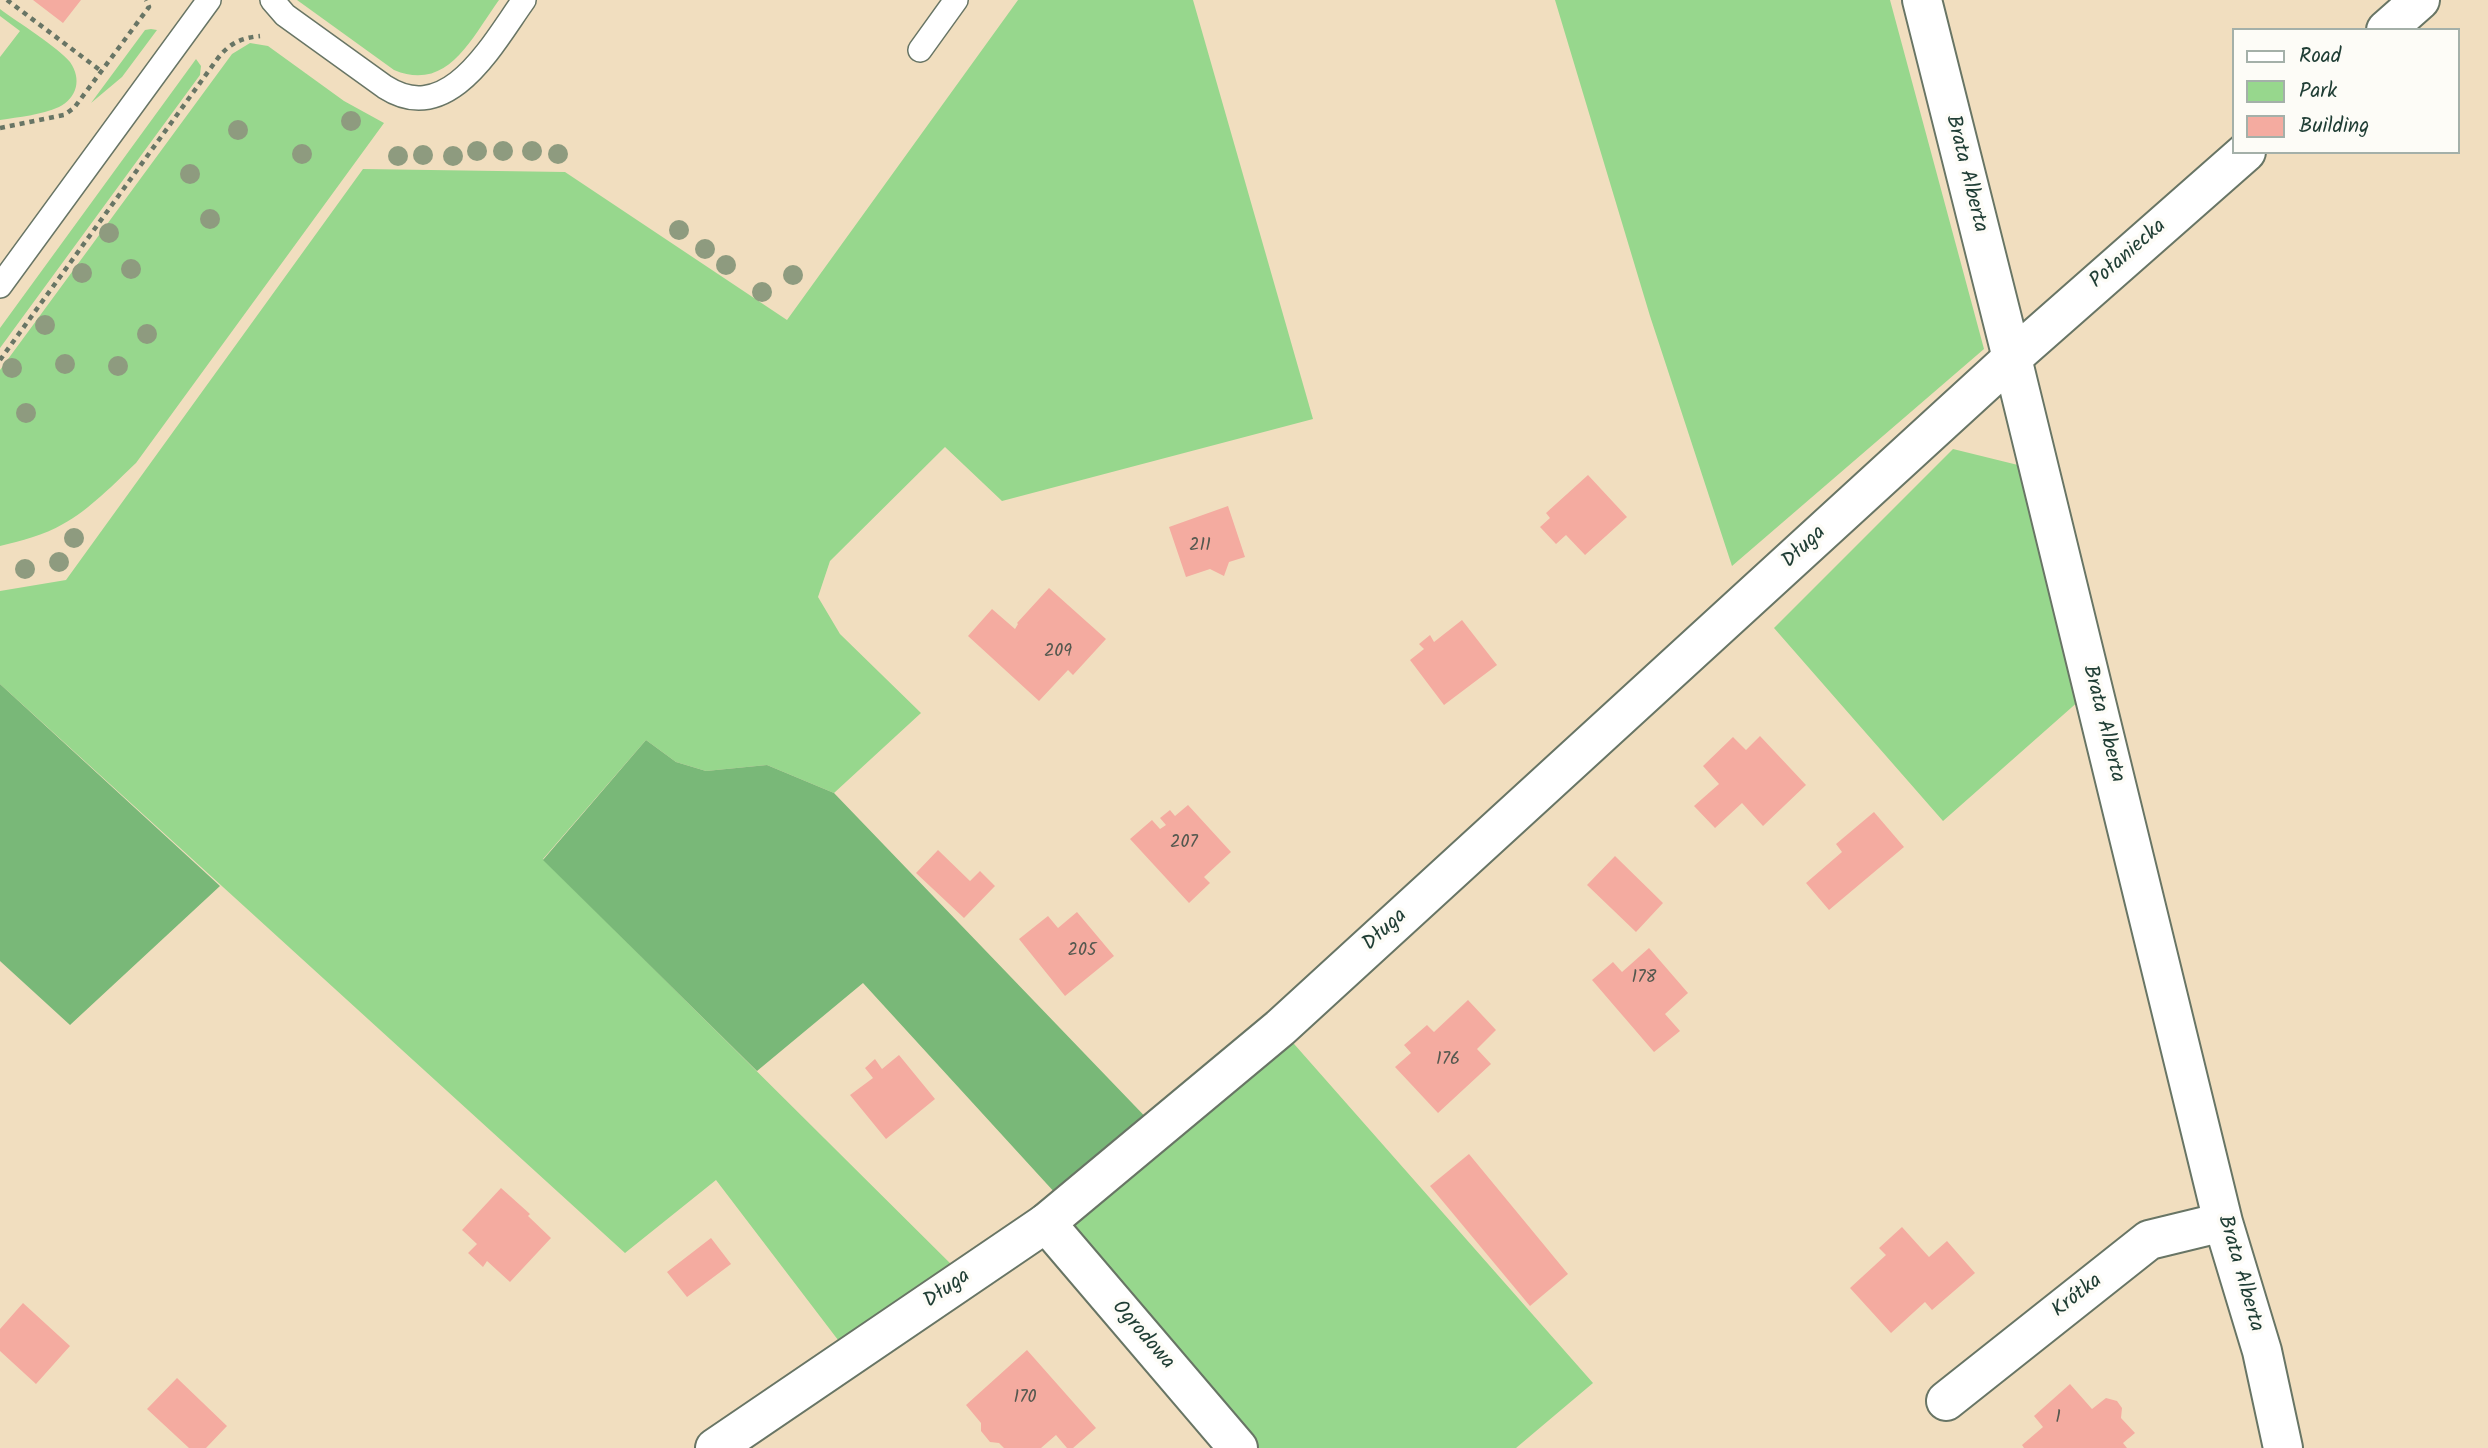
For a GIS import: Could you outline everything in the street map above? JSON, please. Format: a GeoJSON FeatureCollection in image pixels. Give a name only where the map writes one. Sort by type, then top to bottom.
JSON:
{"type":"FeatureCollection","features":[{"type":"Feature","properties":{"kind":"street","name":"Brata Alberta"},"geometry":{"type":"LineString","coordinates":[[1922,0],[2223,1222],[2262,1351],[2283,1448]]}},
{"type":"Feature","properties":{"kind":"street"},"geometry":{"type":"LineString","coordinates":[[2388,28],[2420,0]]}},
{"type":"Feature","properties":{"kind":"street","name":"Połaniecka"},"geometry":{"type":"LineString","coordinates":[[2012,358],[2244,154]]}},
{"type":"Feature","properties":{"kind":"street","name":"Długa"},"geometry":{"type":"LineString","coordinates":[[715,1448],[1046,1223],[1280,1028],[2012,358]]}},
{"type":"Feature","properties":{"kind":"street","name":"Krótka"},"geometry":{"type":"LineString","coordinates":[[1946,1401],[2149,1240],[2223,1222]]}},
{"type":"Feature","properties":{"kind":"street","name":"Ogrodowa"},"geometry":{"type":"LineString","coordinates":[[1046,1223],[1238,1448]]}},
{"type":"Feature","properties":{"kind":"lane"},"geometry":{"type":"LineString","coordinates":[[0,286],[209,0]]}},
{"type":"Feature","properties":{"kind":"lane"},"geometry":{"type":"LineString","coordinates":[[272,0],[285,15],[385,87],[396,94],[417,99],[440,94],[472,71],[524,0]]}},
{"type":"Feature","properties":{"kind":"lane"},"geometry":{"type":"LineString","coordinates":[[920,50],[956,0]]}},
{"type":"Feature","properties":{"kind":"path"},"geometry":{"type":"LineString","coordinates":[[7,0],[101,71]]}},
{"type":"Feature","properties":{"kind":"path"},"geometry":{"type":"LineString","coordinates":[[0,128],[64,115],[74,108],[149,7],[146,0]]}},
{"type":"Feature","properties":{"kind":"path"},"geometry":{"type":"LineString","coordinates":[[0,360],[228,46],[247,37],[269,36]]}},
{"type":"Feature","properties":{"kind":"green space"},"geometry":{"type":"Polygon","coordinates":[[[297,0],[499,0],[457,58],[444,68],[429,74],[413,75],[394,70],[297,0]]]}},
{"type":"Feature","properties":{"kind":"green space"},"geometry":{"type":"Polygon","coordinates":[[[1018,0],[1193,0],[1313,419],[1002,501],[945,447],[830,561],[818,597],[840,634],[921,713],[834,793],[767,765],[706,771],[676,762],[646,740],[543,859],[965,1278],[851,1357],[716,1180],[625,1253],[0,684],[0,591],[66,580],[363,169],[565,172],[787,320],[1018,0]]]}},
{"type":"Feature","properties":{"kind":"green space"},"geometry":{"type":"Polygon","coordinates":[[[1555,0],[1890,0],[1984,349],[1732,566],[1650,316],[1555,0]]]}},
{"type":"Feature","properties":{"kind":"green space"},"geometry":{"type":"Polygon","coordinates":[[[0,9],[47,42],[74,68],[76,88],[70,99],[59,107],[0,120],[0,57],[20,31],[0,16],[0,9]]]}},
{"type":"Feature","properties":{"kind":"green space"},"geometry":{"type":"Polygon","coordinates":[[[145,30],[157,30],[122,77],[91,103],[145,30]]]}},
{"type":"Feature","properties":{"kind":"green space"},"geometry":{"type":"Polygon","coordinates":[[[250,43],[268,46],[344,101],[384,123],[136,463],[73,518],[56,528],[0,546],[0,370],[232,54],[250,43]]]}},
{"type":"Feature","properties":{"kind":"green space"},"geometry":{"type":"Polygon","coordinates":[[[196,59],[201,66],[200,75],[0,348],[0,328],[196,59]]]}},
{"type":"Feature","properties":{"kind":"green space"},"geometry":{"type":"Polygon","coordinates":[[[1953,449],[2022,466],[2080,700],[1943,821],[1774,628],[1953,449]]]}},
{"type":"Feature","properties":{"kind":"green space"},"geometry":{"type":"Polygon","coordinates":[[[0,684],[220,886],[70,1025],[0,961],[0,684]]]}},
{"type":"Feature","properties":{"kind":"green space"},"geometry":{"type":"Polygon","coordinates":[[[646,740],[676,762],[706,771],[767,765],[834,793],[1158,1130],[1067,1206],[863,983],[757,1071],[543,860],[646,740]]]}},
{"type":"Feature","properties":{"kind":"green space"},"geometry":{"type":"Polygon","coordinates":[[[1280,1028],[1593,1383],[1516,1448],[1238,1448],[1046,1224],[1280,1028]]]}},
{"type":"Feature","properties":{"kind":"building"},"geometry":{"type":"Polygon","coordinates":[[[33,0],[81,0],[63,23],[33,0]]]}},
{"type":"Feature","properties":{"kind":"building"},"geometry":{"type":"Polygon","coordinates":[[[1588,475],[1627,517],[1585,555],[1566,535],[1556,544],[1540,527],[1550,518],[1546,513],[1588,475]]]}},
{"type":"Feature","properties":{"kind":"building"},"geometry":{"type":"Polygon","coordinates":[[[1228,506],[1245,557],[1229,562],[1224,576],[1210,569],[1186,577],[1169,527],[1228,506]]]}},
{"type":"Feature","properties":{"kind":"building"},"geometry":{"type":"Polygon","coordinates":[[[1049,588],[1106,639],[1073,675],[1068,670],[1039,701],[968,636],[992,609],[1015,629],[1017,623],[1049,588]]]}},
{"type":"Feature","properties":{"kind":"building"},"geometry":{"type":"Polygon","coordinates":[[[1462,620],[1497,665],[1444,705],[1410,660],[1424,649],[1419,644],[1430,635],[1434,642],[1462,620]]]}},
{"type":"Feature","properties":{"kind":"building"},"geometry":{"type":"Polygon","coordinates":[[[1760,736],[1806,785],[1763,826],[1742,803],[1715,828],[1694,806],[1719,784],[1703,766],[1733,737],[1746,750],[1760,736]]]}},
{"type":"Feature","properties":{"kind":"building"},"geometry":{"type":"Polygon","coordinates":[[[1188,805],[1231,852],[1204,877],[1210,883],[1189,903],[1130,839],[1152,820],[1160,829],[1166,825],[1160,818],[1170,810],[1175,816],[1188,805]]]}},
{"type":"Feature","properties":{"kind":"building"},"geometry":{"type":"Polygon","coordinates":[[[1874,812],[1904,847],[1829,910],[1806,883],[1842,852],[1836,844],[1874,812]]]}},
{"type":"Feature","properties":{"kind":"building"},"geometry":{"type":"Polygon","coordinates":[[[938,850],[970,881],[980,871],[995,886],[964,918],[916,873],[938,850]]]}},
{"type":"Feature","properties":{"kind":"building"},"geometry":{"type":"Polygon","coordinates":[[[1615,856],[1663,903],[1636,932],[1587,885],[1615,856]]]}},
{"type":"Feature","properties":{"kind":"building"},"geometry":{"type":"Polygon","coordinates":[[[1077,912],[1114,956],[1065,996],[1019,939],[1048,916],[1058,928],[1077,912]]]}},
{"type":"Feature","properties":{"kind":"building"},"geometry":{"type":"Polygon","coordinates":[[[1649,948],[1688,993],[1665,1014],[1680,1031],[1654,1052],[1592,980],[1613,962],[1622,972],[1649,948]]]}},
{"type":"Feature","properties":{"kind":"building"},"geometry":{"type":"Polygon","coordinates":[[[1468,1000],[1496,1030],[1477,1049],[1491,1064],[1438,1113],[1395,1067],[1411,1053],[1404,1045],[1427,1025],[1434,1032],[1468,1000]]]}},
{"type":"Feature","properties":{"kind":"building"},"geometry":{"type":"Polygon","coordinates":[[[899,1055],[935,1099],[886,1139],[850,1095],[873,1078],[865,1068],[875,1059],[882,1069],[899,1055]]]}},
{"type":"Feature","properties":{"kind":"building"},"geometry":{"type":"Polygon","coordinates":[[[1469,1154],[1568,1274],[1530,1306],[1430,1186],[1469,1154]]]}},
{"type":"Feature","properties":{"kind":"building"},"geometry":{"type":"Polygon","coordinates":[[[501,1188],[530,1214],[528,1216],[551,1238],[510,1282],[487,1261],[483,1267],[468,1253],[477,1244],[462,1230],[501,1188]]]}},
{"type":"Feature","properties":{"kind":"building"},"geometry":{"type":"Polygon","coordinates":[[[1902,1227],[1929,1257],[1947,1241],[1975,1273],[1932,1310],[1925,1302],[1891,1333],[1850,1288],[1886,1255],[1879,1248],[1902,1227]]]}},
{"type":"Feature","properties":{"kind":"building"},"geometry":{"type":"Polygon","coordinates":[[[711,1238],[731,1264],[687,1297],[667,1272],[711,1238]]]}},
{"type":"Feature","properties":{"kind":"building"},"geometry":{"type":"Polygon","coordinates":[[[23,1303],[70,1346],[36,1384],[0,1351],[0,1329],[23,1303]]]}},
{"type":"Feature","properties":{"kind":"building"},"geometry":{"type":"Polygon","coordinates":[[[1027,1350],[1096,1428],[1073,1448],[1067,1448],[1056,1435],[1041,1448],[1004,1448],[999,1443],[990,1442],[981,1431],[981,1423],[966,1405],[1027,1350]]]}},
{"type":"Feature","properties":{"kind":"building"},"geometry":{"type":"Polygon","coordinates":[[[177,1378],[227,1426],[206,1448],[189,1448],[147,1409],[177,1378]]]}},
{"type":"Feature","properties":{"kind":"building"},"geometry":{"type":"Polygon","coordinates":[[[2070,1384],[2092,1409],[2106,1398],[2117,1401],[2122,1408],[2121,1418],[2135,1433],[2123,1443],[2127,1448],[2024,1448],[2022,1445],[2043,1427],[2034,1416],[2070,1384]]]}}]}
